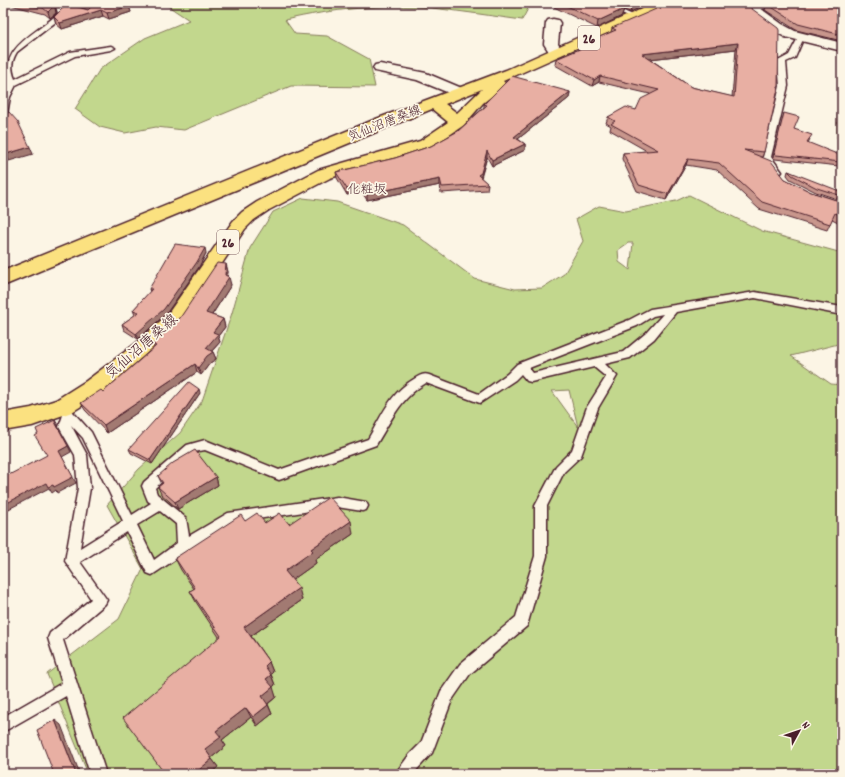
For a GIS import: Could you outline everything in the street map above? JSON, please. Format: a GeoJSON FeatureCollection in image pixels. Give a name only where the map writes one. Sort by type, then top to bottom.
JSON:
{"type":"FeatureCollection","features":[{"type":"Feature","properties":{"kind":"main road","name":"気仙沼唐桑線"},"geometry":{"type":"LineString","coordinates":[[3,279],[382,122],[511,73],[666,3]]}},
{"type":"Feature","properties":{"kind":"main road","name":"気仙沼唐桑線"},"geometry":{"type":"LineString","coordinates":[[3,422],[66,410],[135,355],[174,320],[239,225],[248,216],[299,186],[324,174],[426,144],[458,122],[478,100],[511,73]]}},
{"type":"Feature","properties":{"kind":"main road","name":"気仙沼唐桑線"},"geometry":{"type":"LineString","coordinates":[[433,102],[458,122]]}},
{"type":"Feature","properties":{"kind":"street"},"geometry":{"type":"LineString","coordinates":[[748,6],[777,27],[801,36],[842,47]]}},
{"type":"Feature","properties":{"kind":"street"},"geometry":{"type":"LineString","coordinates":[[553,23],[550,44],[556,52]]}},
{"type":"Feature","properties":{"kind":"street"},"geometry":{"type":"LineString","coordinates":[[380,68],[421,76],[460,92]]}},
{"type":"Feature","properties":{"kind":"lane"},"geometry":{"type":"LineString","coordinates":[[13,83],[8,68],[9,58],[15,48],[55,21],[61,13],[59,3],[68,6]]}},
{"type":"Feature","properties":{"kind":"lane"},"geometry":{"type":"LineString","coordinates":[[624,3],[612,8],[633,18]]}},
{"type":"Feature","properties":{"kind":"lane"},"geometry":{"type":"LineString","coordinates":[[748,6],[785,3]]}},
{"type":"Feature","properties":{"kind":"lane"},"geometry":{"type":"LineString","coordinates":[[786,182],[767,157],[784,86],[782,61],[792,56],[801,36]]}},
{"type":"Feature","properties":{"kind":"lane"},"geometry":{"type":"LineString","coordinates":[[3,114],[6,97],[13,83],[73,54],[111,48]]}},
{"type":"Feature","properties":{"kind":"lane"},"geometry":{"type":"LineString","coordinates":[[183,546],[182,522],[152,497],[148,486],[191,448],[205,445],[279,475],[372,442],[380,431],[392,406],[412,384],[425,378],[480,400],[511,377],[521,367],[633,324],[650,313],[755,295],[842,311]]}},
{"type":"Feature","properties":{"kind":"lane"},"geometry":{"type":"LineString","coordinates":[[521,367],[531,378],[626,355],[650,336],[673,309]]}},
{"type":"Feature","properties":{"kind":"lane"},"geometry":{"type":"LineString","coordinates":[[403,774],[427,748],[446,696],[465,669],[522,621],[541,556],[541,506],[560,469],[577,453],[593,407],[612,376],[596,362]]}},
{"type":"Feature","properties":{"kind":"lane"},"geometry":{"type":"LineString","coordinates":[[66,410],[87,435],[152,569],[183,546],[228,518],[337,502],[362,506]]}},
{"type":"Feature","properties":{"kind":"lane"},"geometry":{"type":"LineString","coordinates":[[66,410],[65,427],[81,455],[84,488],[71,561],[100,600],[55,638],[98,774]]}},
{"type":"Feature","properties":{"kind":"lane"},"geometry":{"type":"LineString","coordinates":[[71,561],[160,504]]}},
{"type":"Feature","properties":{"kind":"lane"},"geometry":{"type":"LineString","coordinates":[[3,726],[70,686]]}},
{"type":"Feature","properties":{"kind":"green space"},"geometry":{"type":"Polygon","coordinates":[[[167,3],[531,3],[522,20],[431,8],[376,7],[339,10],[285,20],[295,34],[327,36],[369,59],[375,87],[291,86],[184,130],[156,127],[125,133],[100,127],[75,109],[100,69],[145,38],[189,20],[168,6],[167,3]]]}},
{"type":"Feature","properties":{"kind":"green space"},"geometry":{"type":"Polygon","coordinates":[[[838,96],[842,97],[842,141],[837,138],[838,96]]]}},
{"type":"Feature","properties":{"kind":"green space"},"geometry":{"type":"Polygon","coordinates":[[[689,195],[762,231],[842,253],[842,343],[791,356],[831,384],[842,385],[842,774],[596,774],[591,772],[582,774],[88,774],[47,674],[119,619],[143,569],[107,505],[139,469],[180,433],[202,401],[232,313],[250,248],[273,212],[303,198],[337,202],[403,225],[475,279],[515,289],[542,288],[564,274],[583,241],[576,219],[599,206],[626,211],[676,201],[689,195]],[[628,243],[618,250],[619,262],[630,270],[633,243],[628,243]],[[569,390],[552,391],[578,427],[569,390]]]}},
{"type":"Feature","properties":{"kind":"building"},"geometry":{"type":"Polygon","coordinates":[[[23,3],[53,3],[54,6],[48,12],[43,8],[23,3]]]}},
{"type":"Feature","properties":{"kind":"building"},"geometry":{"type":"Polygon","coordinates":[[[62,3],[88,10],[92,6],[84,3],[125,3],[129,6],[107,13],[101,10],[60,23],[54,17],[63,8],[62,3]]]}},
{"type":"Feature","properties":{"kind":"building"},"geometry":{"type":"Polygon","coordinates":[[[561,3],[610,3],[624,9],[598,21],[561,3]]]}},
{"type":"Feature","properties":{"kind":"building"},"geometry":{"type":"Polygon","coordinates":[[[625,3],[638,3],[632,6],[625,3]]]}},
{"type":"Feature","properties":{"kind":"building"},"geometry":{"type":"Polygon","coordinates":[[[670,3],[744,3],[778,28],[778,89],[764,152],[744,150],[771,161],[785,179],[811,192],[842,202],[842,216],[835,213],[830,224],[762,202],[719,163],[688,159],[668,194],[639,185],[623,153],[658,150],[611,124],[615,121],[608,117],[626,107],[636,110],[641,99],[659,90],[600,76],[594,80],[556,59],[594,43],[590,41],[616,30],[612,28],[670,3]],[[738,43],[642,54],[691,87],[734,97],[738,43]]]}},
{"type":"Feature","properties":{"kind":"building"},"geometry":{"type":"Polygon","coordinates":[[[820,3],[842,9],[842,35],[798,24],[767,4],[820,3]]]}},
{"type":"Feature","properties":{"kind":"building"},"geometry":{"type":"Polygon","coordinates":[[[512,76],[570,92],[514,137],[525,144],[492,160],[487,151],[481,173],[478,175],[488,184],[442,187],[440,179],[367,194],[360,186],[347,189],[336,172],[395,158],[431,146],[458,131],[487,105],[484,104],[512,76]]]}},
{"type":"Feature","properties":{"kind":"building"},"geometry":{"type":"Polygon","coordinates":[[[3,109],[7,113],[9,112],[18,122],[30,147],[6,154],[3,146],[3,109]]]}},
{"type":"Feature","properties":{"kind":"building"},"geometry":{"type":"Polygon","coordinates":[[[784,113],[799,117],[794,129],[812,135],[807,142],[842,156],[841,162],[776,155],[774,153],[784,113]]]}},
{"type":"Feature","properties":{"kind":"building"},"geometry":{"type":"Polygon","coordinates":[[[788,171],[842,192],[842,196],[817,188],[792,175],[788,171]]]}},
{"type":"Feature","properties":{"kind":"building"},"geometry":{"type":"Polygon","coordinates":[[[175,244],[205,248],[164,309],[136,334],[122,324],[139,312],[133,310],[152,289],[149,289],[175,244]]]}},
{"type":"Feature","properties":{"kind":"building"},"geometry":{"type":"Polygon","coordinates":[[[217,263],[226,264],[225,275],[229,277],[206,313],[223,319],[213,332],[218,334],[206,348],[213,352],[207,356],[198,368],[195,364],[104,425],[81,403],[101,390],[103,392],[156,346],[153,344],[180,318],[217,263]]]}},
{"type":"Feature","properties":{"kind":"building"},"geometry":{"type":"Polygon","coordinates":[[[189,382],[199,389],[150,460],[129,449],[189,382]]]}},
{"type":"Feature","properties":{"kind":"building"},"geometry":{"type":"Polygon","coordinates":[[[55,420],[68,446],[59,451],[73,477],[54,487],[53,485],[48,487],[46,483],[3,505],[3,478],[47,455],[35,436],[38,434],[36,429],[55,420]]]}},
{"type":"Feature","properties":{"kind":"building"},"geometry":{"type":"Polygon","coordinates":[[[195,450],[216,477],[175,502],[158,487],[163,483],[158,476],[173,463],[195,450]]]}},
{"type":"Feature","properties":{"kind":"building"},"geometry":{"type":"Polygon","coordinates":[[[329,497],[351,521],[311,549],[313,551],[285,571],[299,588],[244,627],[269,662],[265,666],[271,675],[266,679],[273,687],[262,696],[268,705],[253,717],[246,708],[216,731],[221,737],[205,749],[212,759],[194,774],[165,774],[123,718],[221,636],[190,591],[195,588],[175,558],[241,515],[245,521],[257,513],[265,523],[280,513],[289,524],[329,497]]]}},
{"type":"Feature","properties":{"kind":"building"},"geometry":{"type":"Polygon","coordinates":[[[55,720],[76,774],[54,774],[37,730],[55,720]]]}},
{"type":"Feature","properties":{"kind":"district","name":"化粧坂"},"geometry":{"type":"Point","coordinates":[367,188]}}]}
